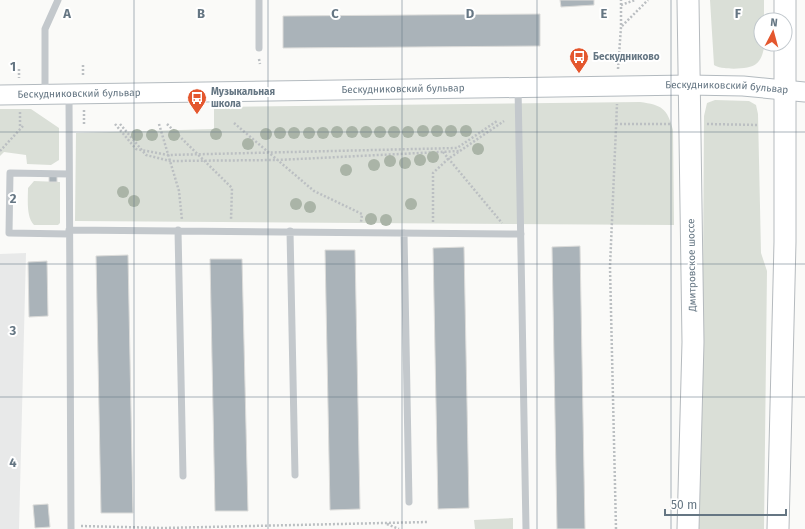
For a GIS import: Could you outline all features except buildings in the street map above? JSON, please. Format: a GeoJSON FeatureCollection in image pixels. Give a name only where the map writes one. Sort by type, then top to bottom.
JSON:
{"type":"FeatureCollection","features":[{"type":"Feature","properties":{"kind":"main road","name":"Дмитровское шоссе"},"geometry":{"type":"LineString","coordinates":[[688,0],[693,342],[688,529]]}},
{"type":"Feature","properties":{"kind":"main road"},"geometry":{"type":"LineString","coordinates":[[778,529],[785,242],[795,90],[786,0]]}},
{"type":"Feature","properties":{"kind":"street","name":"Бескудниковский бульвар"},"geometry":{"type":"LineString","coordinates":[[0,95],[518,87],[689,86],[795,90]]}},
{"type":"Feature","properties":{"kind":"lane"},"geometry":{"type":"LineString","coordinates":[[46,94],[45,29],[58,0]]}},
{"type":"Feature","properties":{"kind":"lane"},"geometry":{"type":"LineString","coordinates":[[259,0],[259,48]]}},
{"type":"Feature","properties":{"kind":"lane"},"geometry":{"type":"LineString","coordinates":[[518,87],[526,529]]}},
{"type":"Feature","properties":{"kind":"lane"},"geometry":{"type":"LineString","coordinates":[[69,94],[71,527]]}},
{"type":"Feature","properties":{"kind":"lane"},"geometry":{"type":"LineString","coordinates":[[69,174],[10,173],[9,232],[231,230],[521,234]]}},
{"type":"Feature","properties":{"kind":"lane"},"geometry":{"type":"LineString","coordinates":[[180,230],[183,476]]}},
{"type":"Feature","properties":{"kind":"lane"},"geometry":{"type":"LineString","coordinates":[[290,231],[295,475]]}},
{"type":"Feature","properties":{"kind":"lane"},"geometry":{"type":"LineString","coordinates":[[404,233],[409,502]]}},
{"type":"Feature","properties":{"kind":"path"},"geometry":{"type":"LineString","coordinates":[[618,71],[622,27],[621,0]]}},
{"type":"Feature","properties":{"kind":"path"},"geometry":{"type":"LineString","coordinates":[[621,5],[624,0]]}},
{"type":"Feature","properties":{"kind":"path"},"geometry":{"type":"LineString","coordinates":[[621,5],[635,0]]}},
{"type":"Feature","properties":{"kind":"path"},"geometry":{"type":"LineString","coordinates":[[622,27],[648,0]]}},
{"type":"Feature","properties":{"kind":"path"},"geometry":{"type":"LineString","coordinates":[[83,66],[83,79]]}},
{"type":"Feature","properties":{"kind":"path"},"geometry":{"type":"LineString","coordinates":[[19,69],[20,80]]}},
{"type":"Feature","properties":{"kind":"path"},"geometry":{"type":"LineString","coordinates":[[616,529],[610,267],[618,101]]}},
{"type":"Feature","properties":{"kind":"path"},"geometry":{"type":"LineString","coordinates":[[84,107],[84,125]]}},
{"type":"Feature","properties":{"kind":"path"},"geometry":{"type":"LineString","coordinates":[[0,151],[21,126],[20,109]]}},
{"type":"Feature","properties":{"kind":"path"},"geometry":{"type":"LineString","coordinates":[[115,124],[136,149],[143,152],[168,155],[198,155],[457,148],[497,121]]}},
{"type":"Feature","properties":{"kind":"path"},"geometry":{"type":"LineString","coordinates":[[433,233],[433,173],[448,159],[504,121]]}},
{"type":"Feature","properties":{"kind":"path"},"geometry":{"type":"LineString","coordinates":[[234,123],[314,191],[362,214],[360,231]]}},
{"type":"Feature","properties":{"kind":"path"},"geometry":{"type":"LineString","coordinates":[[120,124],[146,156],[170,161],[203,159],[278,160],[460,151]]}},
{"type":"Feature","properties":{"kind":"path"},"geometry":{"type":"LineString","coordinates":[[158,124],[179,191],[180,230]]}},
{"type":"Feature","properties":{"kind":"path"},"geometry":{"type":"LineString","coordinates":[[167,124],[232,188],[231,230]]}},
{"type":"Feature","properties":{"kind":"path"},"geometry":{"type":"LineString","coordinates":[[616,124],[671,124]]}},
{"type":"Feature","properties":{"kind":"path"},"geometry":{"type":"LineString","coordinates":[[704,124],[759,125]]}},
{"type":"Feature","properties":{"kind":"path"},"geometry":{"type":"LineString","coordinates":[[443,152],[511,234]]}},
{"type":"Feature","properties":{"kind":"path"},"geometry":{"type":"LineString","coordinates":[[71,527],[163,529],[428,522]]}},
{"type":"Feature","properties":{"kind":"path"},"geometry":{"type":"LineString","coordinates":[[385,523],[399,529]]}},
{"type":"Feature","properties":{"kind":"shaded area"},"geometry":{"type":"Polygon","coordinates":[[[710,0],[764,0],[764,12],[753,12],[753,52],[763,52],[758,62],[753,66],[735,69],[722,68],[714,65],[710,0]]]}},
{"type":"Feature","properties":{"kind":"shaded area"},"geometry":{"type":"Polygon","coordinates":[[[715,100],[749,101],[756,105],[758,114],[761,253],[767,271],[764,529],[699,529],[702,423],[704,116],[707,103],[715,100]]]}},
{"type":"Feature","properties":{"kind":"shaded area"},"geometry":{"type":"Polygon","coordinates":[[[640,102],[659,106],[666,112],[673,130],[674,225],[75,221],[76,133],[214,129],[214,107],[640,102]]]}},
{"type":"Feature","properties":{"kind":"shaded area"},"geometry":{"type":"Polygon","coordinates":[[[0,109],[31,109],[59,128],[59,160],[51,165],[27,164],[26,155],[4,152],[0,156],[0,109]]]}},
{"type":"Feature","properties":{"kind":"shaded area"},"geometry":{"type":"Polygon","coordinates":[[[34,181],[60,182],[60,223],[58,225],[34,225],[31,222],[28,208],[28,188],[34,181]]]}},
{"type":"Feature","properties":{"kind":"shaded area"},"geometry":{"type":"Polygon","coordinates":[[[26,253],[19,529],[0,529],[0,254],[26,253]]]}},
{"type":"Feature","properties":{"kind":"shaded area"},"geometry":{"type":"Polygon","coordinates":[[[513,518],[513,529],[475,529],[474,520],[513,518]]]}},
{"type":"Feature","properties":{"kind":"place","name":"Бескудниково"},"geometry":{"type":"Point","coordinates":[579,74]}},
{"type":"Feature","properties":{"kind":"place","name":"Музыкальная школа"},"geometry":{"type":"Point","coordinates":[197,115]}}]}
